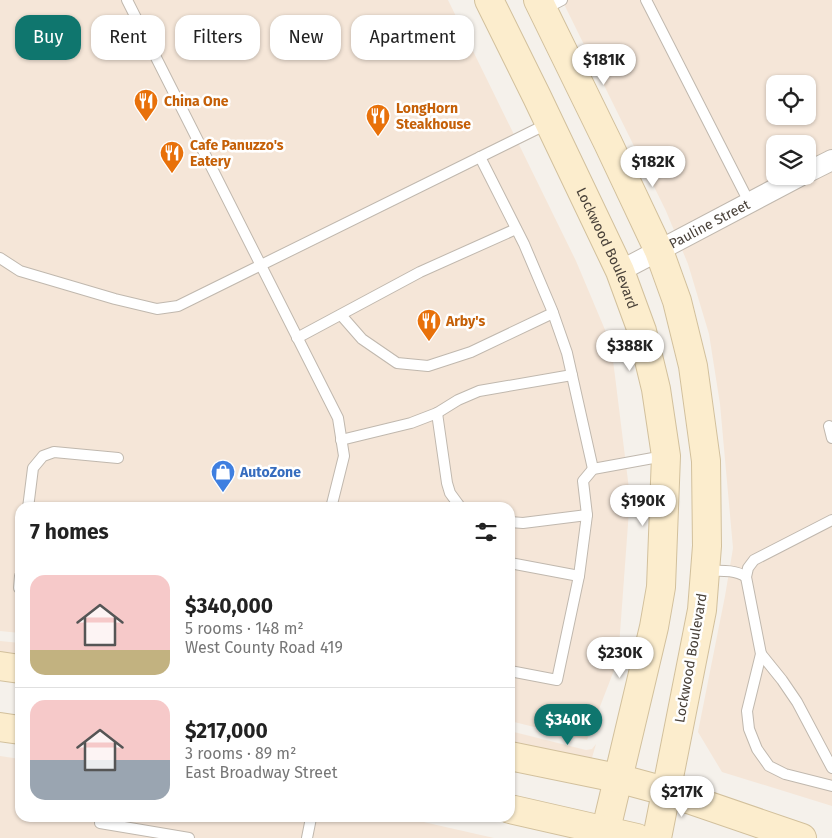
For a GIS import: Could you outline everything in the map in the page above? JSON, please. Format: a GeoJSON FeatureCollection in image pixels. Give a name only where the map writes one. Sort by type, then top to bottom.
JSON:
{"type":"FeatureCollection","features":[{"type":"Feature","properties":{"kind":"street","name":"Lockwood Boulevard"},"geometry":{"type":"LineString","coordinates":[[489,0],[550,122],[620,271],[642,331],[656,389],[666,456],[660,595],[605,834]]}},
{"type":"Feature","properties":{"kind":"street","name":"Lockwood Boulevard"},"geometry":{"type":"LineString","coordinates":[[548,3],[608,142],[659,251],[677,301],[695,375],[706,461],[707,546],[702,610],[657,838]]}},
{"type":"Feature","properties":{"kind":"street"},"geometry":{"type":"LineString","coordinates":[[816,168],[832,160]]}},
{"type":"Feature","properties":{"kind":"street","name":"Pauline Street"},"geometry":{"type":"LineString","coordinates":[[620,271],[782,185]]}},
{"type":"Feature","properties":{"kind":"street"},"geometry":{"type":"LineString","coordinates":[[0,666],[15,668]]}},
{"type":"Feature","properties":{"kind":"street"},"geometry":{"type":"LineString","coordinates":[[0,727],[15,729]]}},
{"type":"Feature","properties":{"kind":"street"},"geometry":{"type":"LineString","coordinates":[[515,757],[617,778],[665,791],[802,838]]}},
{"type":"Feature","properties":{"kind":"street"},"geometry":{"type":"LineString","coordinates":[[515,810],[605,834],[637,838]]}},
{"type":"Feature","properties":{"kind":"lane"},"geometry":{"type":"LineString","coordinates":[[127,0],[338,418],[344,456],[332,502]]}},
{"type":"Feature","properties":{"kind":"lane"},"geometry":{"type":"LineString","coordinates":[[646,0],[749,202]]}},
{"type":"Feature","properties":{"kind":"lane"},"geometry":{"type":"LineString","coordinates":[[0,258],[20,271],[115,299],[157,309],[178,306],[550,122]]}},
{"type":"Feature","properties":{"kind":"lane"},"geometry":{"type":"LineString","coordinates":[[480,157],[516,229],[553,313],[567,353],[593,469]]}},
{"type":"Feature","properties":{"kind":"lane"},"geometry":{"type":"LineString","coordinates":[[297,338],[420,272],[516,229]]}},
{"type":"Feature","properties":{"kind":"lane"},"geometry":{"type":"LineString","coordinates":[[341,315],[362,339],[397,363],[428,366],[471,352],[553,313]]}},
{"type":"Feature","properties":{"kind":"lane"},"geometry":{"type":"LineString","coordinates":[[341,440],[411,423],[437,413],[458,400],[479,391],[572,375]]}},
{"type":"Feature","properties":{"kind":"lane"},"geometry":{"type":"LineString","coordinates":[[437,413],[448,483],[455,502]]}},
{"type":"Feature","properties":{"kind":"lane"},"geometry":{"type":"LineString","coordinates":[[829,426],[832,438]]}},
{"type":"Feature","properties":{"kind":"lane"},"geometry":{"type":"LineString","coordinates":[[29,502],[33,468],[43,456],[54,452],[118,458]]}},
{"type":"Feature","properties":{"kind":"lane"},"geometry":{"type":"LineString","coordinates":[[515,672],[557,680],[579,576],[587,514],[582,482],[593,469],[666,456]]}},
{"type":"Feature","properties":{"kind":"lane"},"geometry":{"type":"LineString","coordinates":[[515,522],[523,523],[587,514]]}},
{"type":"Feature","properties":{"kind":"lane"},"geometry":{"type":"LineString","coordinates":[[832,520],[754,560],[748,568],[746,577],[761,654],[747,711],[749,729],[756,749],[769,766],[784,774],[832,786]]}},
{"type":"Feature","properties":{"kind":"lane"},"geometry":{"type":"LineString","coordinates":[[515,564],[579,576]]}},
{"type":"Feature","properties":{"kind":"lane"},"geometry":{"type":"LineString","coordinates":[[705,571],[729,571],[741,573],[746,577]]}},
{"type":"Feature","properties":{"kind":"lane"},"geometry":{"type":"LineString","coordinates":[[761,654],[797,702],[832,768]]}},
{"type":"Feature","properties":{"kind":"lane"},"geometry":{"type":"LineString","coordinates":[[307,838],[311,822]]}},
{"type":"Feature","properties":{"kind":"lane"},"geometry":{"type":"LineString","coordinates":[[100,823],[189,838]]}},
{"type":"Feature","properties":{"kind":"shaded area"},"geometry":{"type":"Polygon","coordinates":[[[0,0],[448,0],[455,15],[351,15],[351,60],[474,60],[474,53],[576,261],[611,344],[630,497],[618,660],[587,740],[515,722],[515,502],[15,502],[15,632],[0,631],[0,0]]]}},
{"type":"Feature","properties":{"kind":"shaded area"},"geometry":{"type":"Polygon","coordinates":[[[562,0],[832,0],[832,806],[722,772],[698,732],[733,548],[720,404],[709,334],[688,264],[666,211],[562,0]]]}},
{"type":"Feature","properties":{"kind":"shaded area"},"geometry":{"type":"Polygon","coordinates":[[[0,641],[15,642],[15,656],[0,655],[0,641]]]}},
{"type":"Feature","properties":{"kind":"shaded area"},"geometry":{"type":"Polygon","coordinates":[[[515,732],[586,750],[592,749],[596,744],[591,761],[515,746],[515,732]]]}},
{"type":"Feature","properties":{"kind":"shaded area"},"geometry":{"type":"Polygon","coordinates":[[[0,756],[15,758],[15,822],[424,822],[494,838],[0,838],[0,756]]]}},
{"type":"Feature","properties":{"kind":"place","name":"China One"},"geometry":{"type":"Point","coordinates":[146,122]}},
{"type":"Feature","properties":{"kind":"place","name":"LongHorn Steakhouse"},"geometry":{"type":"Point","coordinates":[378,137]}},
{"type":"Feature","properties":{"kind":"place","name":"Cafe Panuzzo's Eatery"},"geometry":{"type":"Point","coordinates":[172,174]}},
{"type":"Feature","properties":{"kind":"place","name":"Arby's"},"geometry":{"type":"Point","coordinates":[429,342]}},
{"type":"Feature","properties":{"kind":"place","name":"AutoZone"},"geometry":{"type":"Point","coordinates":[223,493]}}]}
